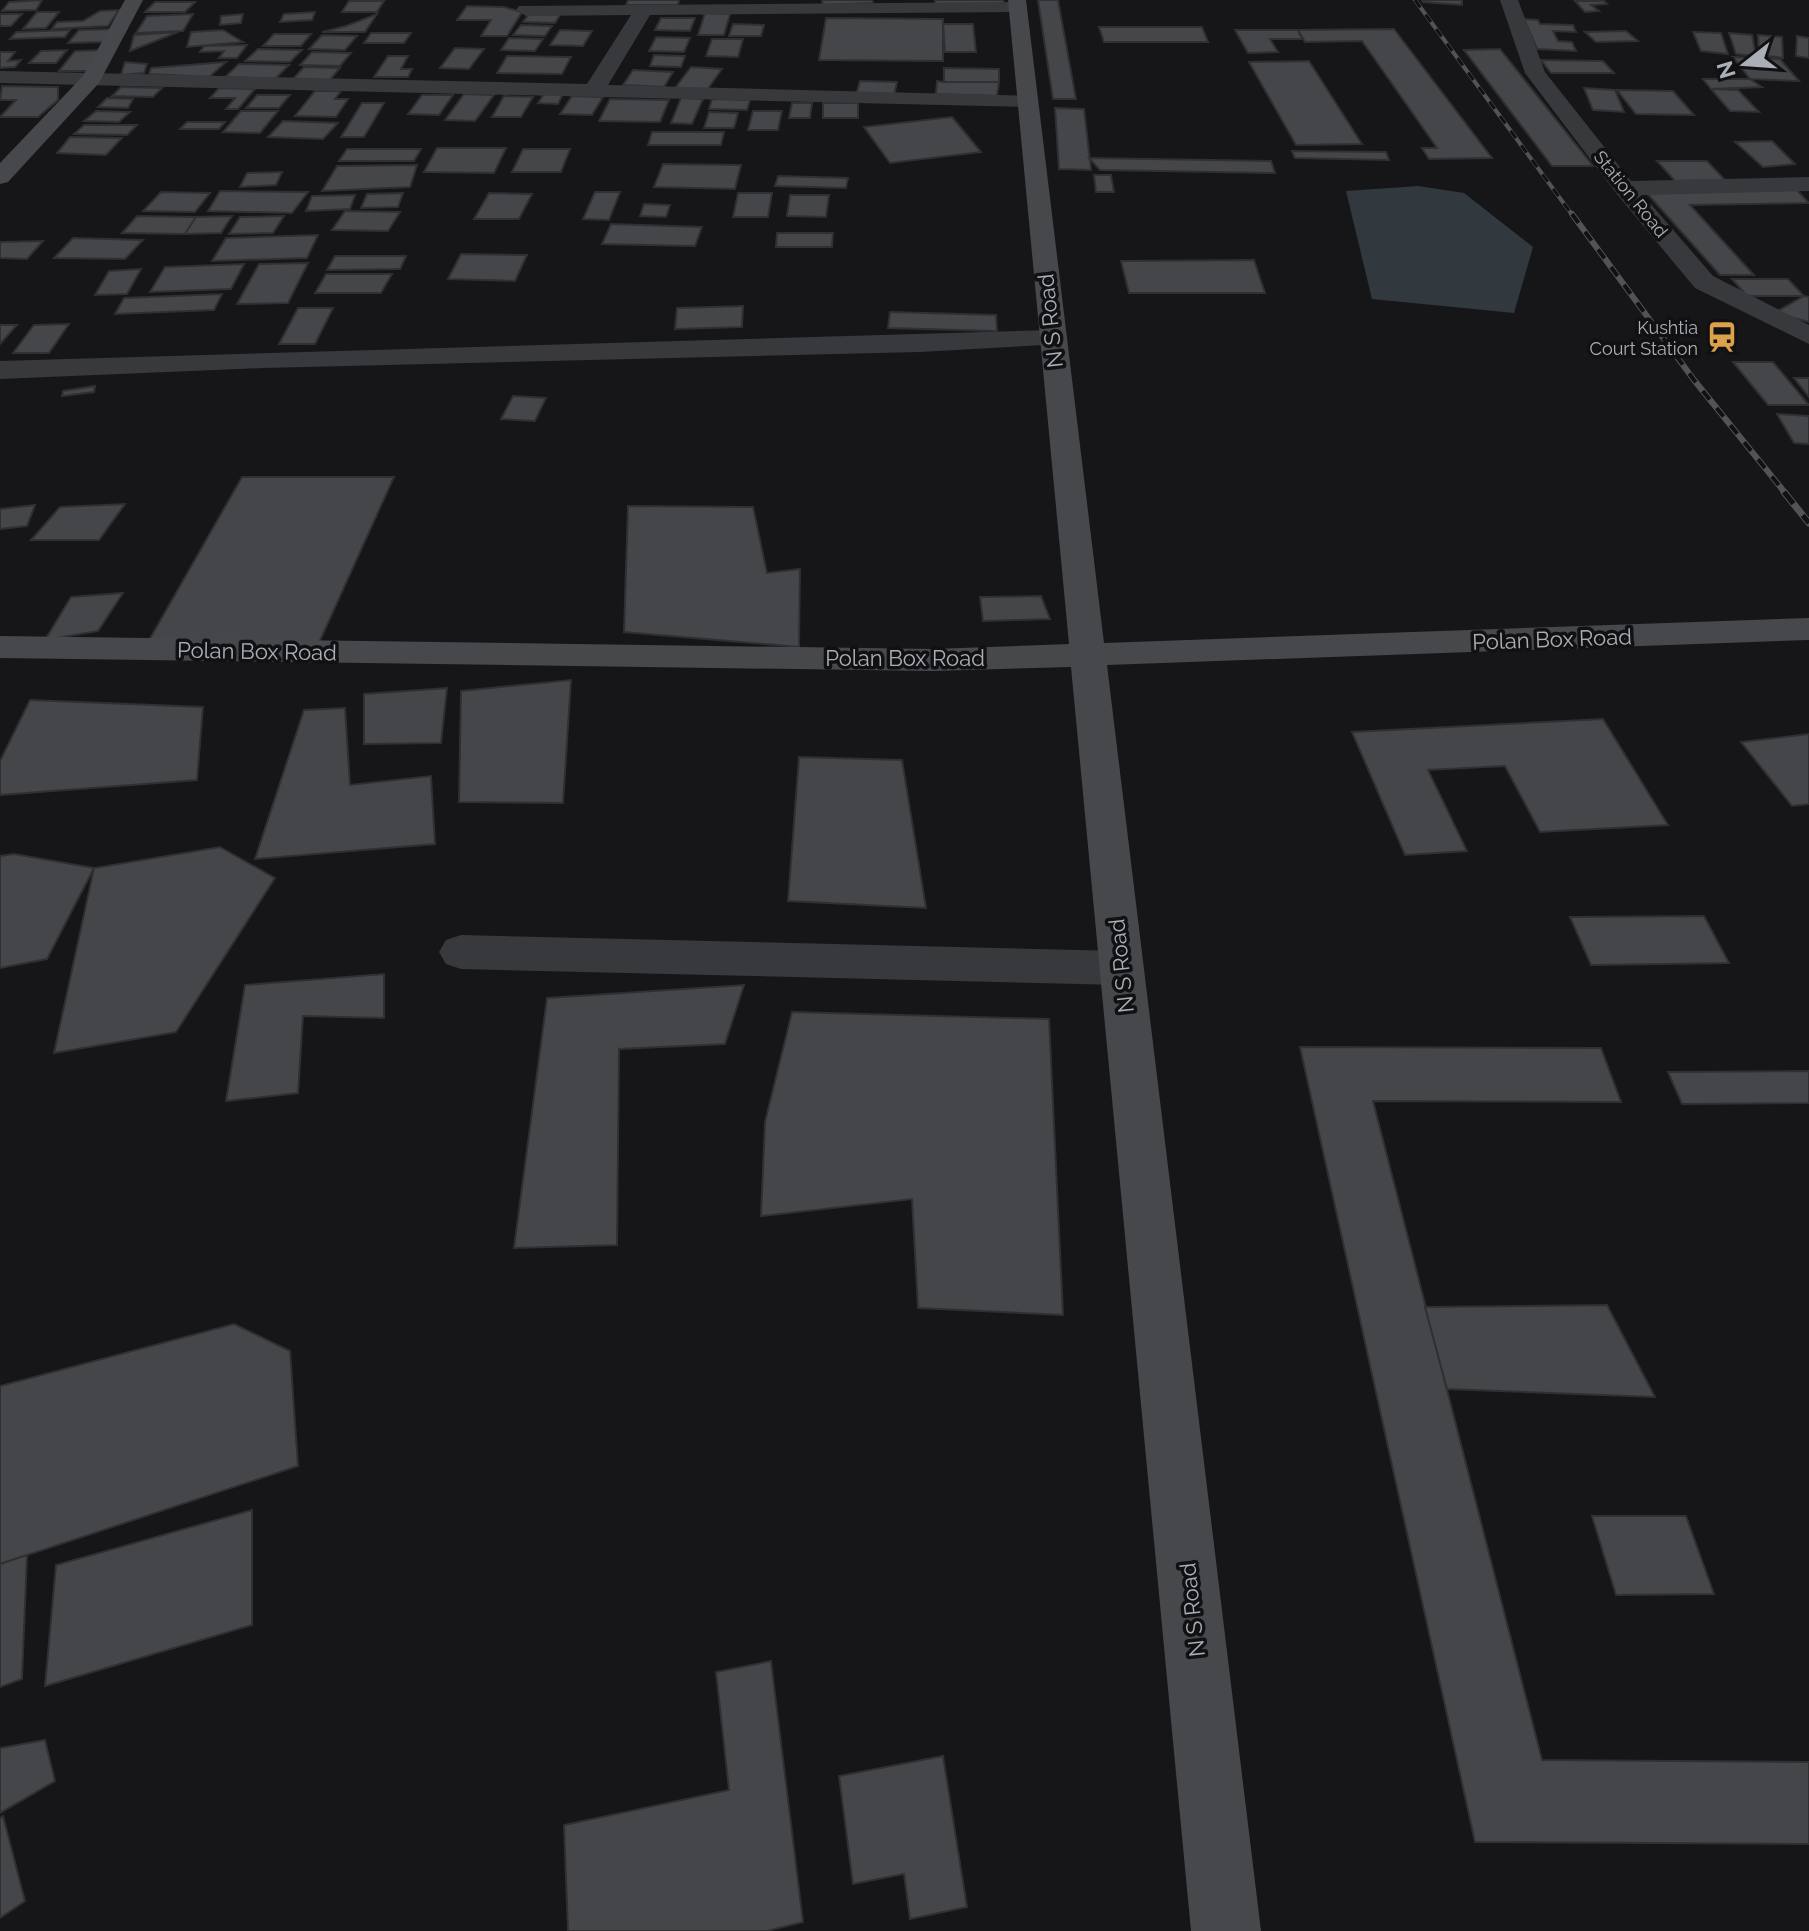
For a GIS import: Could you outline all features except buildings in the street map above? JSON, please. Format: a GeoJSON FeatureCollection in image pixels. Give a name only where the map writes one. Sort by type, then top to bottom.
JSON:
{"type":"FeatureCollection","features":[{"type":"Feature","properties":{"kind":"main road"},"geometry":{"type":"LineString","coordinates":[[0,177],[92,79],[134,0]]}},
{"type":"Feature","properties":{"kind":"main road","name":"N S Road"},"geometry":{"type":"LineString","coordinates":[[1017,4],[1226,1931]]}},
{"type":"Feature","properties":{"kind":"main road","name":"Polan Box Road"},"geometry":{"type":"LineString","coordinates":[[0,647],[933,660],[1809,629]]}},
{"type":"Feature","properties":{"kind":"street","name":"Station Road"},"geometry":{"type":"LineString","coordinates":[[1509,0],[1535,73],[1624,188],[1704,282],[1809,336]]}},
{"type":"Feature","properties":{"kind":"street"},"geometry":{"type":"LineString","coordinates":[[526,10],[615,5],[644,10],[1017,4]]}},
{"type":"Feature","properties":{"kind":"street"},"geometry":{"type":"LineString","coordinates":[[593,92],[644,10]]}},
{"type":"Feature","properties":{"kind":"street"},"geometry":{"type":"LineString","coordinates":[[0,77],[1027,101]]}},
{"type":"Feature","properties":{"kind":"street"},"geometry":{"type":"LineString","coordinates":[[1624,188],[1809,184]]}},
{"type":"Feature","properties":{"kind":"street"},"geometry":{"type":"LineString","coordinates":[[0,370],[491,352],[818,349],[1051,338]]}},
{"type":"Feature","properties":{"kind":"street"},"geometry":{"type":"LineString","coordinates":[[461,952],[1121,968]]}},
{"type":"Feature","properties":{"kind":"shaded area"},"geometry":{"type":"Polygon","coordinates":[[[1418,186],[1464,193],[1533,247],[1514,313],[1372,299],[1346,191],[1418,186]]]}},
{"type":"Feature","properties":{"kind":"railway"},"geometry":{"type":"LineString","coordinates":[[1415,0],[1573,216]]}},
{"type":"Feature","properties":{"kind":"railway"},"geometry":{"type":"LineString","coordinates":[[1572,214],[1694,380],[1786,494]]}},
{"type":"Feature","properties":{"kind":"railway"},"geometry":{"type":"LineString","coordinates":[[1784,492],[1809,523]]}},
{"type":"Feature","properties":{"kind":"place","name":"Kushtia Court Station"},"geometry":{"type":"Point","coordinates":[1722,337]}}]}
